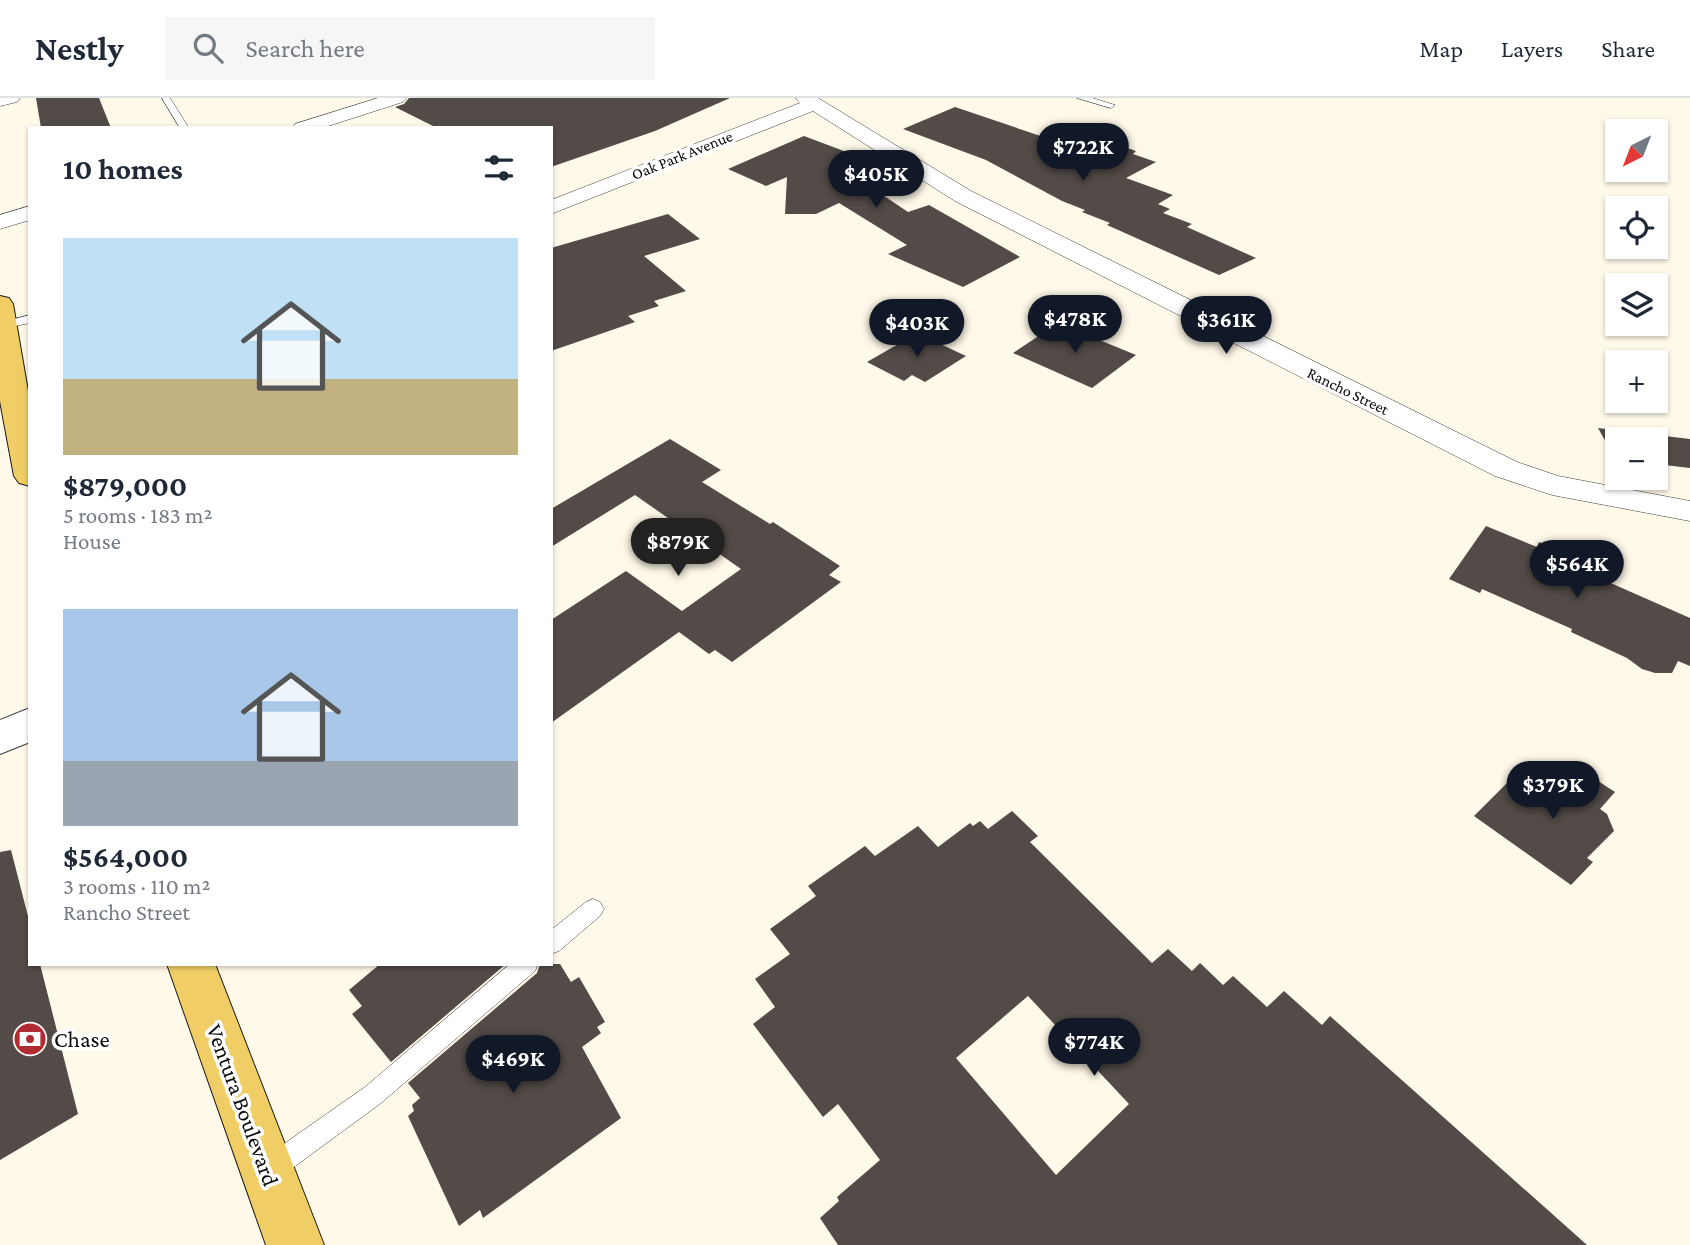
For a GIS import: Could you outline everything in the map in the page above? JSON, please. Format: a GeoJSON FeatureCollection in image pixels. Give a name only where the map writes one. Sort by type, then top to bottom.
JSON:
{"type":"FeatureCollection","features":[{"type":"Feature","properties":{"kind":"main road"},"geometry":{"type":"LineString","coordinates":[[11,316],[28,458]]}},
{"type":"Feature","properties":{"kind":"main road","name":"Ventura Boulevard"},"geometry":{"type":"LineString","coordinates":[[192,966],[295,1245]]}},
{"type":"Feature","properties":{"kind":"street"},"geometry":{"type":"LineString","coordinates":[[0,101],[11,98]]}},
{"type":"Feature","properties":{"kind":"street"},"geometry":{"type":"LineString","coordinates":[[308,126],[397,98]]}},
{"type":"Feature","properties":{"kind":"street","name":"Oak Park Avenue"},"geometry":{"type":"LineString","coordinates":[[553,207],[809,101]]}},
{"type":"Feature","properties":{"kind":"street","name":"Rancho Street"},"geometry":{"type":"LineString","coordinates":[[809,101],[963,196],[1506,469],[1552,485],[1690,511]]}},
{"type":"Feature","properties":{"kind":"street"},"geometry":{"type":"LineString","coordinates":[[0,222],[28,214]]}},
{"type":"Feature","properties":{"kind":"street"},"geometry":{"type":"LineString","coordinates":[[0,738],[28,724]]}},
{"type":"Feature","properties":{"kind":"lane"},"geometry":{"type":"LineString","coordinates":[[166,98],[184,126]]}},
{"type":"Feature","properties":{"kind":"lane"},"geometry":{"type":"LineString","coordinates":[[1081,98],[1111,105]]}},
{"type":"Feature","properties":{"kind":"lane"},"geometry":{"type":"LineString","coordinates":[[553,942],[593,909]]}},
{"type":"Feature","properties":{"kind":"lane"},"geometry":{"type":"LineString","coordinates":[[267,1171],[373,1096],[525,966]]}},
{"type":"Feature","properties":{"kind":"building"},"geometry":{"type":"Polygon","coordinates":[[[36,98],[99,98],[110,126],[41,126],[36,98]]]}},
{"type":"Feature","properties":{"kind":"building"},"geometry":{"type":"Polygon","coordinates":[[[409,98],[730,98],[655,131],[553,166],[553,126],[433,126],[395,107],[404,104],[409,98]]]}},
{"type":"Feature","properties":{"kind":"building"},"geometry":{"type":"Polygon","coordinates":[[[955,107],[1088,152],[1098,138],[1136,151],[1133,154],[1156,162],[1126,178],[1173,195],[1158,204],[1170,209],[1163,213],[1192,224],[1187,227],[1256,258],[1219,275],[1107,225],[1110,223],[1082,212],[1085,210],[1062,201],[986,160],[903,129],[955,107]]]}},
{"type":"Feature","properties":{"kind":"building"},"geometry":{"type":"Polygon","coordinates":[[[804,136],[865,159],[844,169],[908,212],[929,205],[1020,257],[963,287],[888,254],[907,245],[839,203],[816,214],[785,214],[787,177],[766,186],[728,169],[804,136]]]}},
{"type":"Feature","properties":{"kind":"building"},"geometry":{"type":"Polygon","coordinates":[[[668,214],[700,239],[644,256],[686,291],[654,301],[659,306],[628,316],[635,322],[553,350],[553,247],[668,214]]]}},
{"type":"Feature","properties":{"kind":"building"},"geometry":{"type":"Polygon","coordinates":[[[1058,323],[1136,355],[1092,388],[1013,353],[1058,323]]]}},
{"type":"Feature","properties":{"kind":"building"},"geometry":{"type":"Polygon","coordinates":[[[914,335],[966,356],[925,382],[912,375],[904,381],[867,362],[914,335]]]}},
{"type":"Feature","properties":{"kind":"building"},"geometry":{"type":"Polygon","coordinates":[[[1598,428],[1605,429],[1605,440],[1598,428]]]}},
{"type":"Feature","properties":{"kind":"building"},"geometry":{"type":"Polygon","coordinates":[[[1668,436],[1690,439],[1690,468],[1668,465],[1668,436]]]}},
{"type":"Feature","properties":{"kind":"building"},"geometry":{"type":"Polygon","coordinates":[[[670,439],[721,470],[702,482],[770,524],[773,522],[840,566],[829,575],[841,582],[732,662],[715,650],[709,654],[679,632],[553,722],[553,619],[626,571],[682,611],[741,569],[635,495],[553,546],[553,508],[670,439]]]}},
{"type":"Feature","properties":{"kind":"building"},"geometry":{"type":"Polygon","coordinates":[[[1486,526],[1537,547],[1539,542],[1593,565],[1588,573],[1690,618],[1690,666],[1678,661],[1672,673],[1655,673],[1642,669],[1627,658],[1571,632],[1572,629],[1482,589],[1480,593],[1449,579],[1486,526]]]}},
{"type":"Feature","properties":{"kind":"building"},"geometry":{"type":"Polygon","coordinates":[[[1578,768],[1615,792],[1600,809],[1607,814],[1614,831],[1587,858],[1593,862],[1571,885],[1474,816],[1512,778],[1525,787],[1537,775],[1558,789],[1578,768]]]}},
{"type":"Feature","properties":{"kind":"building"},"geometry":{"type":"Polygon","coordinates":[[[1012,811],[1038,836],[1030,842],[1152,963],[1168,949],[1192,971],[1200,963],[1223,985],[1233,976],[1267,1007],[1284,991],[1322,1025],[1330,1016],[1587,1245],[838,1245],[820,1218],[839,1201],[837,1197],[880,1160],[838,1104],[823,1117],[753,1024],[775,1007],[755,979],[790,954],[770,929],[816,896],[808,886],[865,846],[875,856],[918,826],[938,847],[970,823],[973,826],[980,821],[988,829],[1012,811]],[[1028,996],[956,1058],[1056,1175],[1129,1104],[1028,996]]]}},
{"type":"Feature","properties":{"kind":"building","name":"Chase"},"geometry":{"type":"Polygon","coordinates":[[[11,850],[28,916],[28,966],[41,966],[78,1114],[0,1160],[0,852],[11,850]]]}},
{"type":"Feature","properties":{"kind":"building"},"geometry":{"type":"Polygon","coordinates":[[[560,964],[571,982],[579,977],[605,1022],[597,1027],[601,1033],[582,1047],[621,1118],[483,1218],[480,1210],[459,1226],[408,1116],[414,1111],[412,1105],[420,1098],[408,1083],[537,973],[539,966],[560,964]]]}},
{"type":"Feature","properties":{"kind":"building"},"geometry":{"type":"Polygon","coordinates":[[[378,966],[504,966],[391,1062],[352,1014],[362,1006],[349,990],[378,966]]]}},
{"type":"Feature","properties":{"kind":"place","name":"Chase"},"geometry":{"type":"Point","coordinates":[30,1039]}}]}
